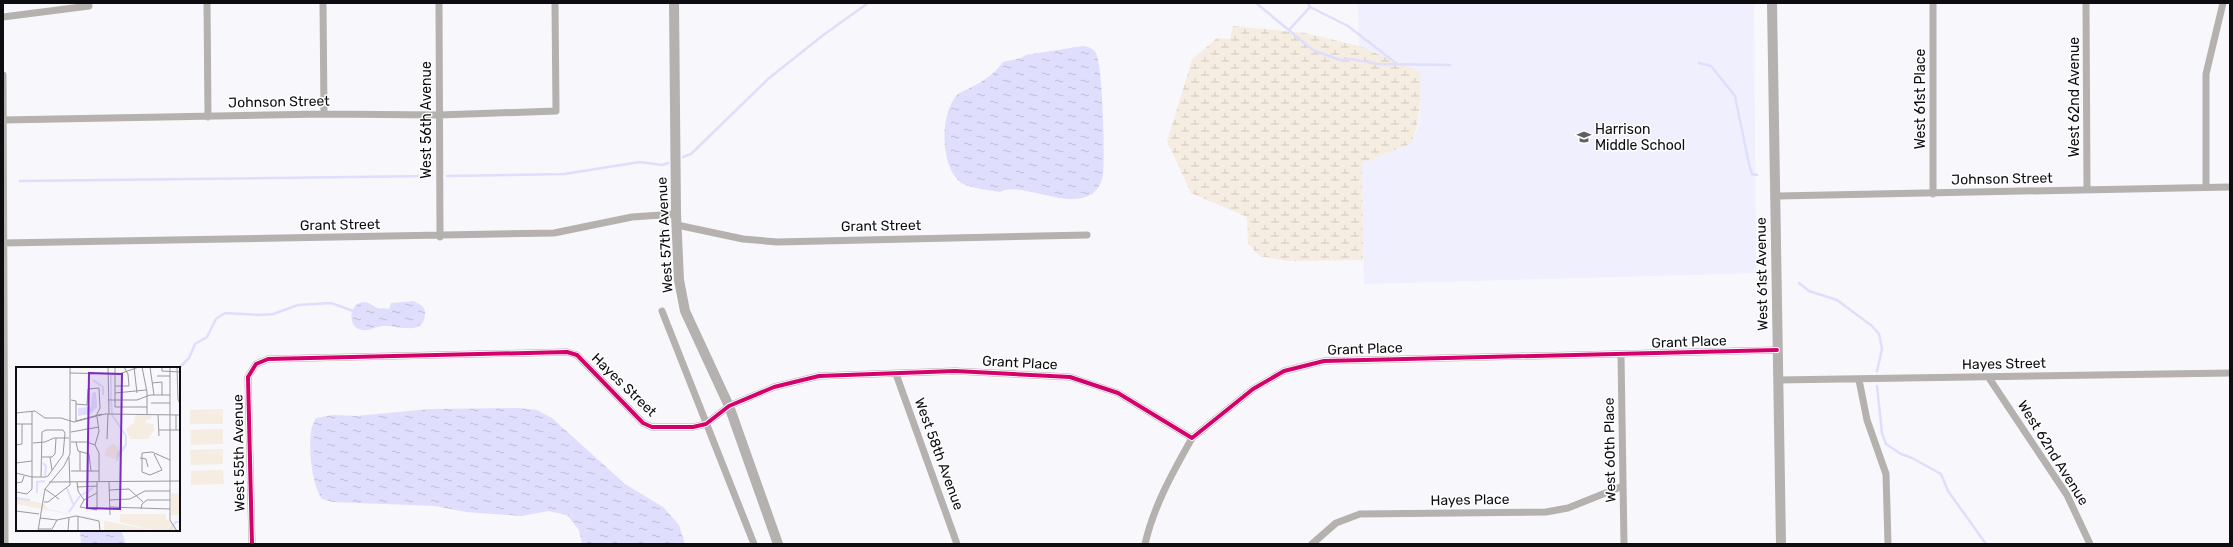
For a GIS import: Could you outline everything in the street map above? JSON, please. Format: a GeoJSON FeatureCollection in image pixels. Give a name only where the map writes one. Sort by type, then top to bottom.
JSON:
{"type":"FeatureCollection","features":[{"type":"Feature","properties":{"kind":"street"},"geometry":{"type":"LineString","coordinates":[[207,3],[208,117]]}},
{"type":"Feature","properties":{"kind":"street"},"geometry":{"type":"LineString","coordinates":[[323,3],[324,114]]}},
{"type":"Feature","properties":{"kind":"street","name":"West 56th Avenue"},"geometry":{"type":"LineString","coordinates":[[439,3],[440,237]]}},
{"type":"Feature","properties":{"kind":"street","name":"Johnson Street"},"geometry":{"type":"LineString","coordinates":[[3,120],[324,114],[439,115],[556,111],[555,3]]}},
{"type":"Feature","properties":{"kind":"street","name":"West 57th Avenue"},"geometry":{"type":"LineString","coordinates":[[674,3],[676,214],[679,280],[685,311],[729,406],[778,544]]}},
{"type":"Feature","properties":{"kind":"street","name":"West 61st Avenue"},"geometry":{"type":"LineString","coordinates":[[1772,3],[1774,196],[1781,544]]}},
{"type":"Feature","properties":{"kind":"street","name":"West 61st Place"},"geometry":{"type":"LineString","coordinates":[[1933,3],[1933,194]]}},
{"type":"Feature","properties":{"kind":"street","name":"West 62nd Avenue"},"geometry":{"type":"LineString","coordinates":[[2086,3],[2087,190]]}},
{"type":"Feature","properties":{"kind":"street"},"geometry":{"type":"LineString","coordinates":[[2206,187],[2206,74],[2223,3]]}},
{"type":"Feature","properties":{"kind":"street"},"geometry":{"type":"LineString","coordinates":[[3,17],[89,6]]}},
{"type":"Feature","properties":{"kind":"street"},"geometry":{"type":"LineString","coordinates":[[3,75],[5,544]]}},
{"type":"Feature","properties":{"kind":"street","name":"Johnson Street"},"geometry":{"type":"LineString","coordinates":[[1774,196],[2230,187]]}},
{"type":"Feature","properties":{"kind":"street","name":"Grant Street"},"geometry":{"type":"LineString","coordinates":[[4,243],[440,237],[554,233],[632,217],[676,214]]}},
{"type":"Feature","properties":{"kind":"street","name":"Grant Street"},"geometry":{"type":"LineString","coordinates":[[677,225],[743,239],[777,242],[1087,235]]}},
{"type":"Feature","properties":{"kind":"street"},"geometry":{"type":"LineString","coordinates":[[662,311],[754,544]]}},
{"type":"Feature","properties":{"kind":"street","name":"Grant Place"},"geometry":{"type":"LineString","coordinates":[[896,374],[955,371],[1070,377],[1118,393],[1192,438],[1253,389],[1284,371],[1324,361],[1777,350]]}},
{"type":"Feature","properties":{"kind":"street","name":"Hayes Street"},"geometry":{"type":"LineString","coordinates":[[256,364],[268,358],[567,352],[577,355],[643,423],[652,427],[693,427],[706,424],[729,406],[774,387],[819,376],[896,374]]}},
{"type":"Feature","properties":{"kind":"street","name":"West 60th Place"},"geometry":{"type":"LineString","coordinates":[[1621,354],[1624,544]]}},
{"type":"Feature","properties":{"kind":"street","name":"West 55th Avenue"},"geometry":{"type":"LineString","coordinates":[[252,544],[248,377],[256,364]]}},
{"type":"Feature","properties":{"kind":"street","name":"Hayes Street"},"geometry":{"type":"LineString","coordinates":[[1778,380],[1989,378],[2230,373]]}},
{"type":"Feature","properties":{"kind":"street","name":"West 58th Avenue"},"geometry":{"type":"LineString","coordinates":[[896,374],[957,544]]}},
{"type":"Feature","properties":{"kind":"street","name":"West 62nd Avenue"},"geometry":{"type":"LineString","coordinates":[[1989,378],[2067,495],[2090,544]]}},
{"type":"Feature","properties":{"kind":"street"},"geometry":{"type":"LineString","coordinates":[[1859,380],[1867,420],[1886,474],[1888,544]]}},
{"type":"Feature","properties":{"kind":"street"},"geometry":{"type":"LineString","coordinates":[[1145,544],[1153,514],[1169,480],[1192,438]]}},
{"type":"Feature","properties":{"kind":"street","name":"Hayes Place"},"geometry":{"type":"LineString","coordinates":[[1312,544],[1336,523],[1360,514],[1546,512],[1568,508],[1623,486]]}},
{"type":"Feature","properties":{"kind":"shaded area","name":"Harrison Middle School"},"geometry":{"type":"Polygon","coordinates":[[[1358,3],[1754,3],[1756,273],[1364,284],[1362,163],[1410,144],[1417,130],[1420,112],[1420,73],[1359,46],[1358,3]]]}},
{"type":"Feature","properties":{"kind":"green space"},"geometry":{"type":"Polygon","coordinates":[[[1233,26],[1305,33],[1359,46],[1420,72],[1420,100],[1417,127],[1410,144],[1362,163],[1363,260],[1288,261],[1259,256],[1248,243],[1247,217],[1191,193],[1167,141],[1192,60],[1217,38],[1230,39],[1233,26]]]}},
{"type":"Feature","properties":{"kind":"green space"},"geometry":{"type":"Polygon","coordinates":[[[223,409],[223,424],[190,424],[190,410],[223,409]]]}},
{"type":"Feature","properties":{"kind":"green space"},"geometry":{"type":"Polygon","coordinates":[[[223,429],[223,444],[191,445],[190,430],[223,429]]]}},
{"type":"Feature","properties":{"kind":"green space"},"geometry":{"type":"Polygon","coordinates":[[[223,449],[223,464],[191,465],[190,450],[223,449]]]}},
{"type":"Feature","properties":{"kind":"green space"},"geometry":{"type":"Polygon","coordinates":[[[223,470],[224,484],[191,485],[191,471],[223,470]]]}},
{"type":"Feature","properties":{"kind":"water"},"geometry":{"type":"Polygon","coordinates":[[[1083,46],[1089,47],[1096,53],[1102,93],[1104,165],[1100,184],[1095,192],[1080,198],[1068,199],[1019,190],[1000,192],[972,187],[959,181],[948,163],[944,138],[947,114],[951,103],[957,95],[984,80],[1003,62],[1021,58],[1026,55],[1083,46]]]}},
{"type":"Feature","properties":{"kind":"water"},"geometry":{"type":"Polygon","coordinates":[[[414,301],[422,306],[425,312],[424,321],[415,328],[384,326],[363,330],[358,329],[352,321],[351,316],[354,307],[363,302],[369,303],[377,308],[389,309],[391,303],[414,301]]]}},
{"type":"Feature","properties":{"kind":"water"},"geometry":{"type":"Polygon","coordinates":[[[519,408],[537,410],[552,418],[625,484],[663,507],[679,525],[685,544],[582,544],[579,530],[567,515],[548,511],[522,516],[466,512],[435,506],[333,502],[322,499],[318,492],[312,470],[310,446],[311,434],[316,418],[333,415],[356,416],[430,409],[519,408]]]}},
{"type":"Feature","properties":{"kind":"water"},"geometry":{"type":"Polygon","coordinates":[[[80,531],[121,531],[126,544],[81,544],[80,531]]]}},
{"type":"Feature","properties":{"kind":"waterway"},"geometry":{"type":"LineString","coordinates":[[683,157],[691,154],[768,79],[822,36],[868,3]]}},
{"type":"Feature","properties":{"kind":"waterway"},"geometry":{"type":"LineString","coordinates":[[1256,3],[1313,50],[1340,60],[1351,59],[1378,64],[1450,65]]}},
{"type":"Feature","properties":{"kind":"waterway"},"geometry":{"type":"LineString","coordinates":[[1308,3],[1310,7],[1348,26],[1397,64]]}},
{"type":"Feature","properties":{"kind":"waterway"},"geometry":{"type":"LineString","coordinates":[[1289,30],[1310,7]]}},
{"type":"Feature","properties":{"kind":"waterway"},"geometry":{"type":"LineString","coordinates":[[1699,63],[1711,66],[1735,96],[1749,164],[1752,174],[1757,175]]}},
{"type":"Feature","properties":{"kind":"waterway"},"geometry":{"type":"LineString","coordinates":[[447,176],[564,174],[640,162],[662,165],[668,163]]}},
{"type":"Feature","properties":{"kind":"waterway"},"geometry":{"type":"LineString","coordinates":[[20,181],[432,176]]}},
{"type":"Feature","properties":{"kind":"waterway"},"geometry":{"type":"LineString","coordinates":[[1799,283],[1809,291],[1837,300],[1872,326],[1879,334],[1882,349],[1877,371]]}},
{"type":"Feature","properties":{"kind":"waterway"},"geometry":{"type":"LineString","coordinates":[[180,367],[189,358],[195,344],[207,337],[216,319],[225,313],[259,315],[273,314],[298,305],[331,303],[353,311]]}},
{"type":"Feature","properties":{"kind":"waterway"},"geometry":{"type":"LineString","coordinates":[[1877,386],[1882,433],[1886,444],[1901,454],[1912,458],[1941,474],[1948,491],[1986,544]]}},
{"type":"Feature","properties":{"kind":"cycle path"},"geometry":{"type":"LineString","coordinates":[[252,544],[248,377],[256,364],[268,359],[567,352],[577,355],[643,423],[652,427],[693,427],[706,424],[729,406],[774,387],[819,376],[955,371],[1070,377],[1118,393],[1192,438],[1253,389],[1284,371],[1324,361],[1777,350]]}},
{"type":"Feature","properties":{"kind":"place","name":"Harrison Middle School"},"geometry":{"type":"Point","coordinates":[1584,137]}}]}
